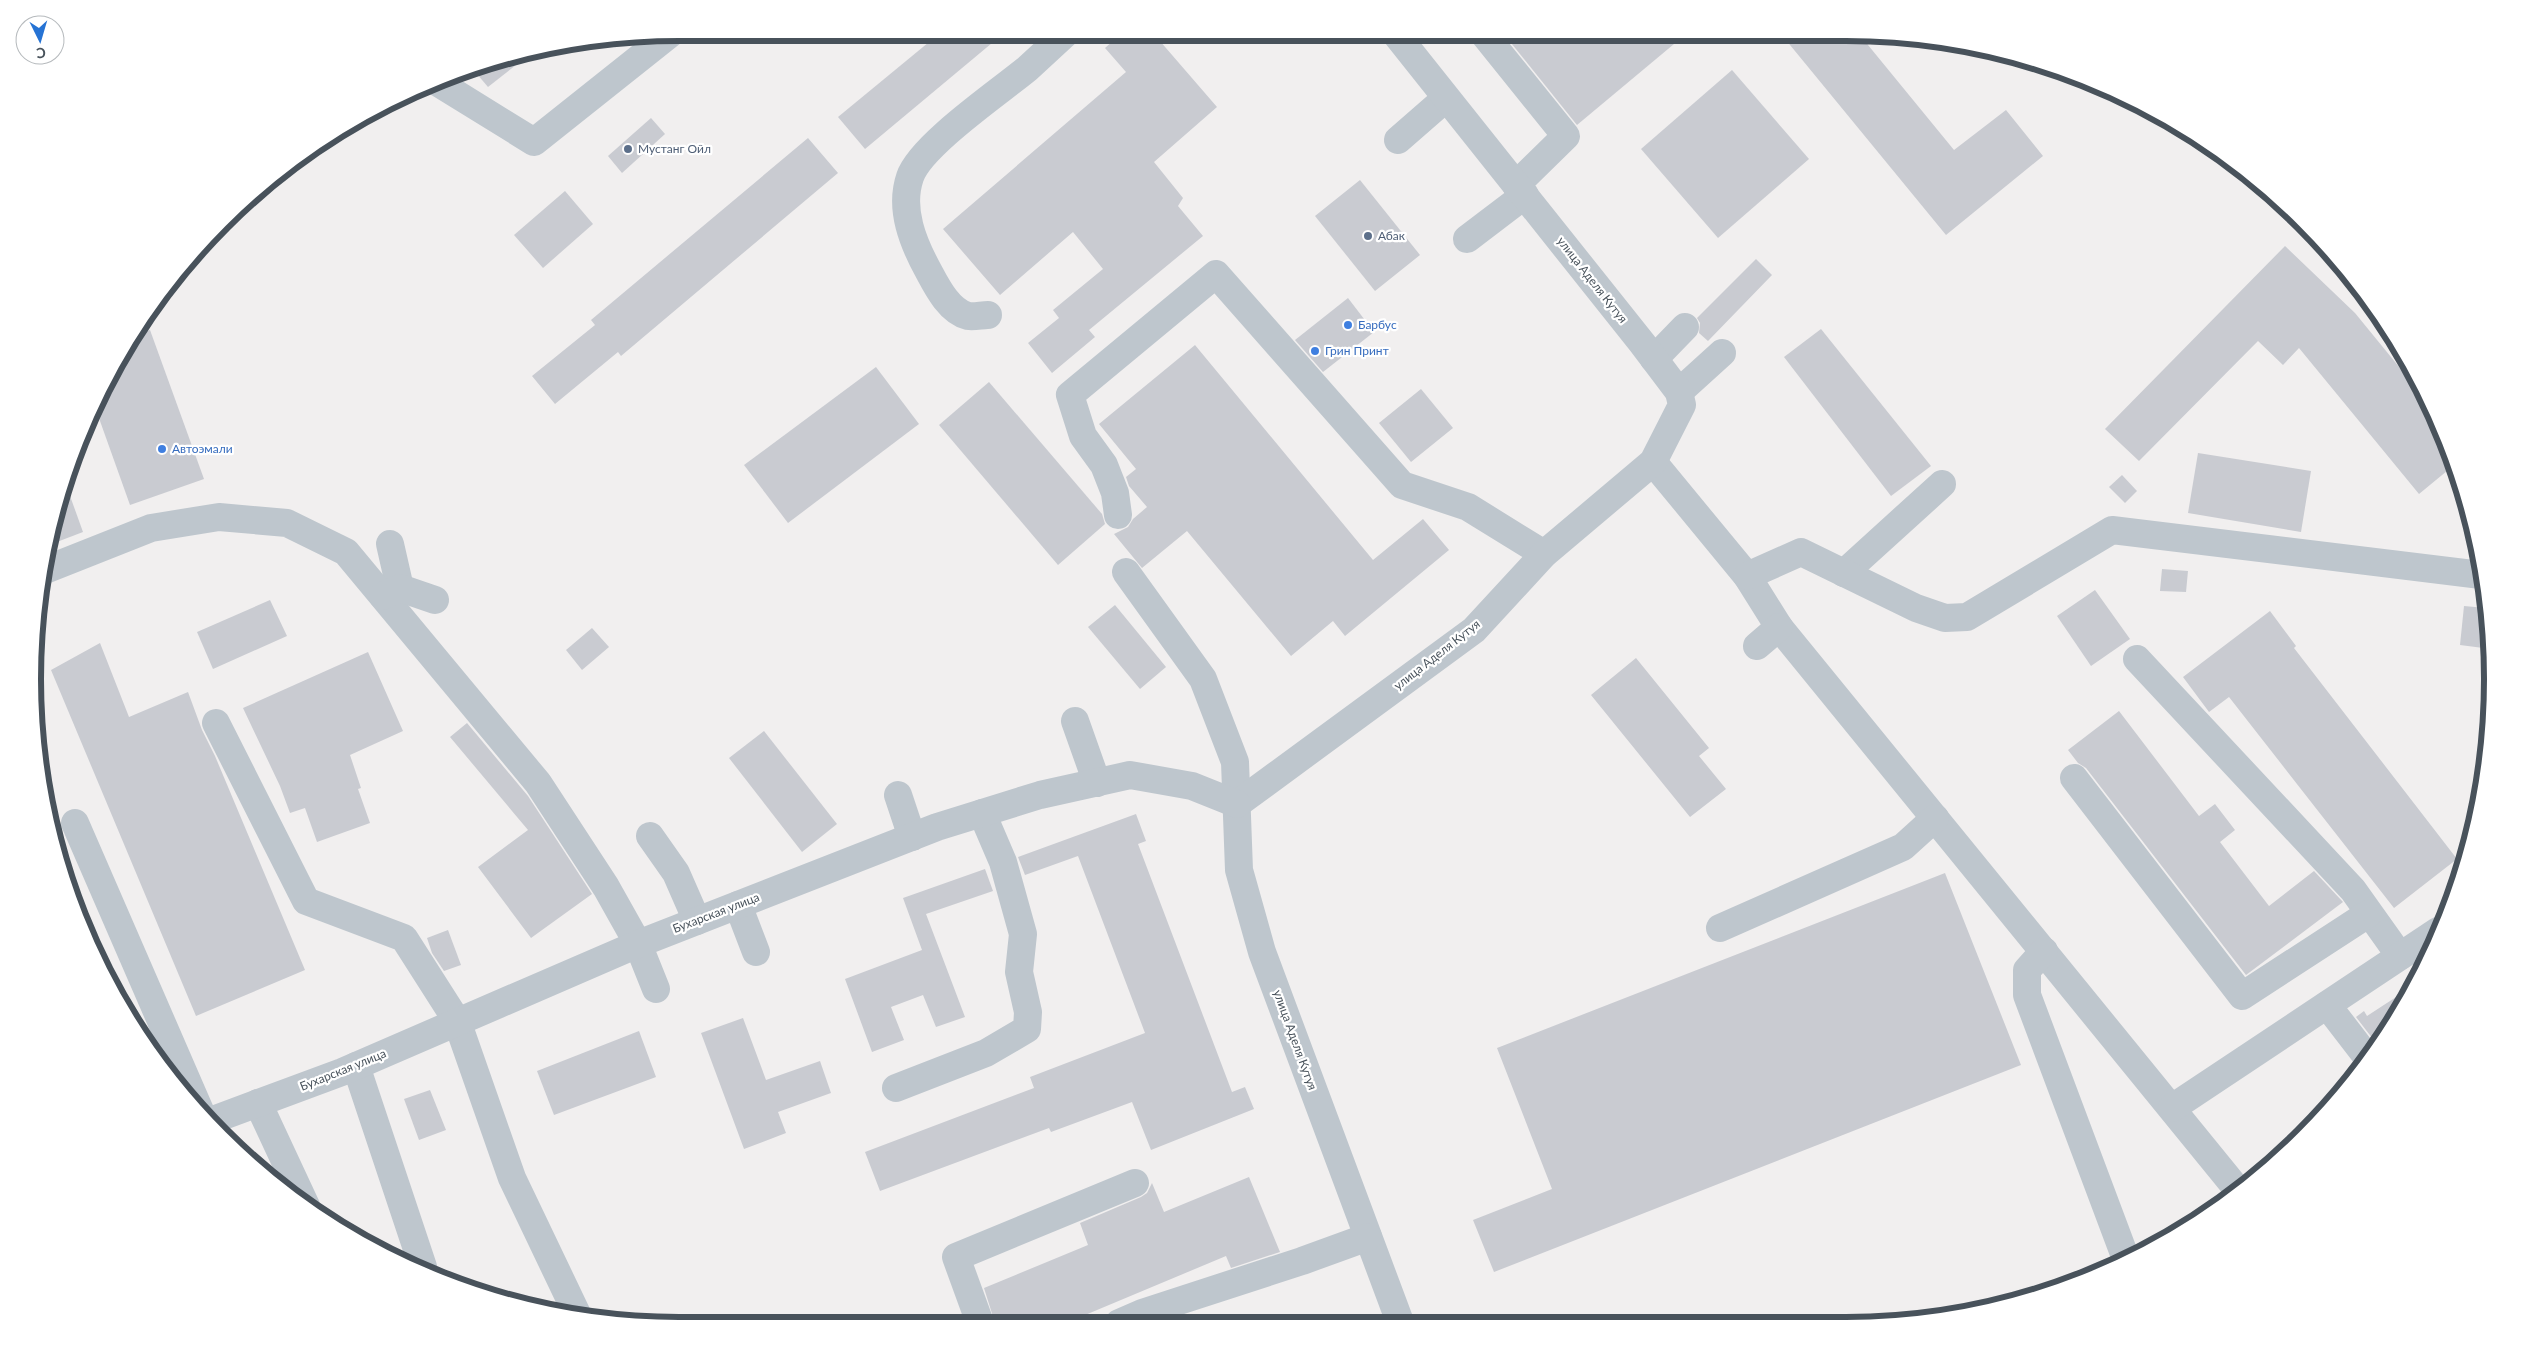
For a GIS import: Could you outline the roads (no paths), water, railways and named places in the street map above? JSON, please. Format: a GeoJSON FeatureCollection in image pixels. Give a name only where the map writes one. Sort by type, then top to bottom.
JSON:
{"type":"FeatureCollection","features":[{"type":"Feature","properties":{"kind":"street"},"geometry":{"type":"LineString","coordinates":[[988,315],[968,316],[950,305],[936,286],[921,257],[908,222],[906,201],[910,176],[930,148],[1057,41]]}},
{"type":"Feature","properties":{"kind":"street","name":"улица Аделя Кутуя"},"geometry":{"type":"LineString","coordinates":[[1398,1317],[1262,952],[1239,870],[1237,804],[1474,630],[1544,554],[1654,462],[1682,406],[1679,392],[1521,190],[1445,99],[1401,41]]}},
{"type":"Feature","properties":{"kind":"street"},"geometry":{"type":"LineString","coordinates":[[1467,238],[1521,190],[1566,136],[1489,41]]}},
{"type":"Feature","properties":{"kind":"street"},"geometry":{"type":"LineString","coordinates":[[444,86],[534,142],[660,42]]}},
{"type":"Feature","properties":{"kind":"street"},"geometry":{"type":"LineString","coordinates":[[1398,140],[1445,99]]}},
{"type":"Feature","properties":{"kind":"street"},"geometry":{"type":"LineString","coordinates":[[1118,514],[1115,493],[1104,465],[1083,436],[1070,395],[1216,274],[1402,485],[1468,507],[1544,554]]}},
{"type":"Feature","properties":{"kind":"street"},"geometry":{"type":"LineString","coordinates":[[1654,360],[1685,327]]}},
{"type":"Feature","properties":{"kind":"street"},"geometry":{"type":"LineString","coordinates":[[1679,392],[1722,353]]}},
{"type":"Feature","properties":{"kind":"street"},"geometry":{"type":"LineString","coordinates":[[1654,462],[1747,576],[1779,627],[2234,1185]]}},
{"type":"Feature","properties":{"kind":"street"},"geometry":{"type":"LineString","coordinates":[[1844,573],[1942,484]]}},
{"type":"Feature","properties":{"kind":"street"},"geometry":{"type":"LineString","coordinates":[[52,567],[151,528],[219,517],[287,523],[346,552],[392,592],[538,783],[606,887],[638,944],[656,989]]}},
{"type":"Feature","properties":{"kind":"street"},"geometry":{"type":"LineString","coordinates":[[1747,576],[1801,552],[1916,608],[1945,618],[1968,617],[2112,530],[2474,573]]}},
{"type":"Feature","properties":{"kind":"street"},"geometry":{"type":"LineString","coordinates":[[390,544],[392,592]]}},
{"type":"Feature","properties":{"kind":"street"},"geometry":{"type":"LineString","coordinates":[[1126,572],[1203,679],[1235,762],[1237,804]]}},
{"type":"Feature","properties":{"kind":"street"},"geometry":{"type":"LineString","coordinates":[[392,592],[435,600]]}},
{"type":"Feature","properties":{"kind":"street"},"geometry":{"type":"LineString","coordinates":[[1757,646],[1779,627]]}},
{"type":"Feature","properties":{"kind":"street"},"geometry":{"type":"LineString","coordinates":[[2137,659],[2353,890],[2368,914],[2400,956]]}},
{"type":"Feature","properties":{"kind":"street"},"geometry":{"type":"LineString","coordinates":[[1075,721],[1098,783]]}},
{"type":"Feature","properties":{"kind":"street"},"geometry":{"type":"LineString","coordinates":[[216,723],[306,901],[404,938],[457,1021],[512,1178],[575,1307]]}},
{"type":"Feature","properties":{"kind":"street","name":"Бухарская улица"},"geometry":{"type":"LineString","coordinates":[[217,1118],[356,1066],[638,944],[912,837],[1040,795],[1130,775],[1192,786],[1237,804]]}},
{"type":"Feature","properties":{"kind":"street"},"geometry":{"type":"LineString","coordinates":[[2074,778],[2242,996],[2368,914]]}},
{"type":"Feature","properties":{"kind":"street"},"geometry":{"type":"LineString","coordinates":[[898,795],[912,837]]}},
{"type":"Feature","properties":{"kind":"street"},"geometry":{"type":"LineString","coordinates":[[896,1088],[986,1053],[1027,1029],[1028,1012],[1019,972],[1024,934],[1004,862],[982,813]]}},
{"type":"Feature","properties":{"kind":"street"},"geometry":{"type":"LineString","coordinates":[[1720,928],[1903,847],[1935,818]]}},
{"type":"Feature","properties":{"kind":"street"},"geometry":{"type":"LineString","coordinates":[[75,823],[190,1087]]}},
{"type":"Feature","properties":{"kind":"street"},"geometry":{"type":"LineString","coordinates":[[650,836],[676,873],[697,921]]}},
{"type":"Feature","properties":{"kind":"street"},"geometry":{"type":"LineString","coordinates":[[738,905],[756,952]]}},
{"type":"Feature","properties":{"kind":"street"},"geometry":{"type":"LineString","coordinates":[[2172,1108],[2429,937]]}},
{"type":"Feature","properties":{"kind":"street"},"geometry":{"type":"LineString","coordinates":[[2044,951],[2027,970],[2027,995],[2124,1253]]}},
{"type":"Feature","properties":{"kind":"street"},"geometry":{"type":"LineString","coordinates":[[2327,1005],[2363,1052]]}},
{"type":"Feature","properties":{"kind":"street"},"geometry":{"type":"LineString","coordinates":[[356,1066],[422,1262]]}},
{"type":"Feature","properties":{"kind":"street"},"geometry":{"type":"LineString","coordinates":[[258,1103],[299,1190]]}},
{"type":"Feature","properties":{"kind":"street"},"geometry":{"type":"LineString","coordinates":[[978,1317],[956,1257],[1135,1183]]}},
{"type":"Feature","properties":{"kind":"street"},"geometry":{"type":"LineString","coordinates":[[1133,1317],[1368,1237]]}},
{"type":"Feature","properties":{"kind":"place","name":"Мустанг Ойл"},"geometry":{"type":"Point","coordinates":[628,149]}},
{"type":"Feature","properties":{"kind":"place","name":"Абак"},"geometry":{"type":"Point","coordinates":[1368,236]}},
{"type":"Feature","properties":{"kind":"place","name":"Барбус"},"geometry":{"type":"Point","coordinates":[1348,325]}},
{"type":"Feature","properties":{"kind":"place","name":"Грин Принт"},"geometry":{"type":"Point","coordinates":[1315,351]}},
{"type":"Feature","properties":{"kind":"place","name":"Автоэмали"},"geometry":{"type":"Point","coordinates":[162,449]}}]}
